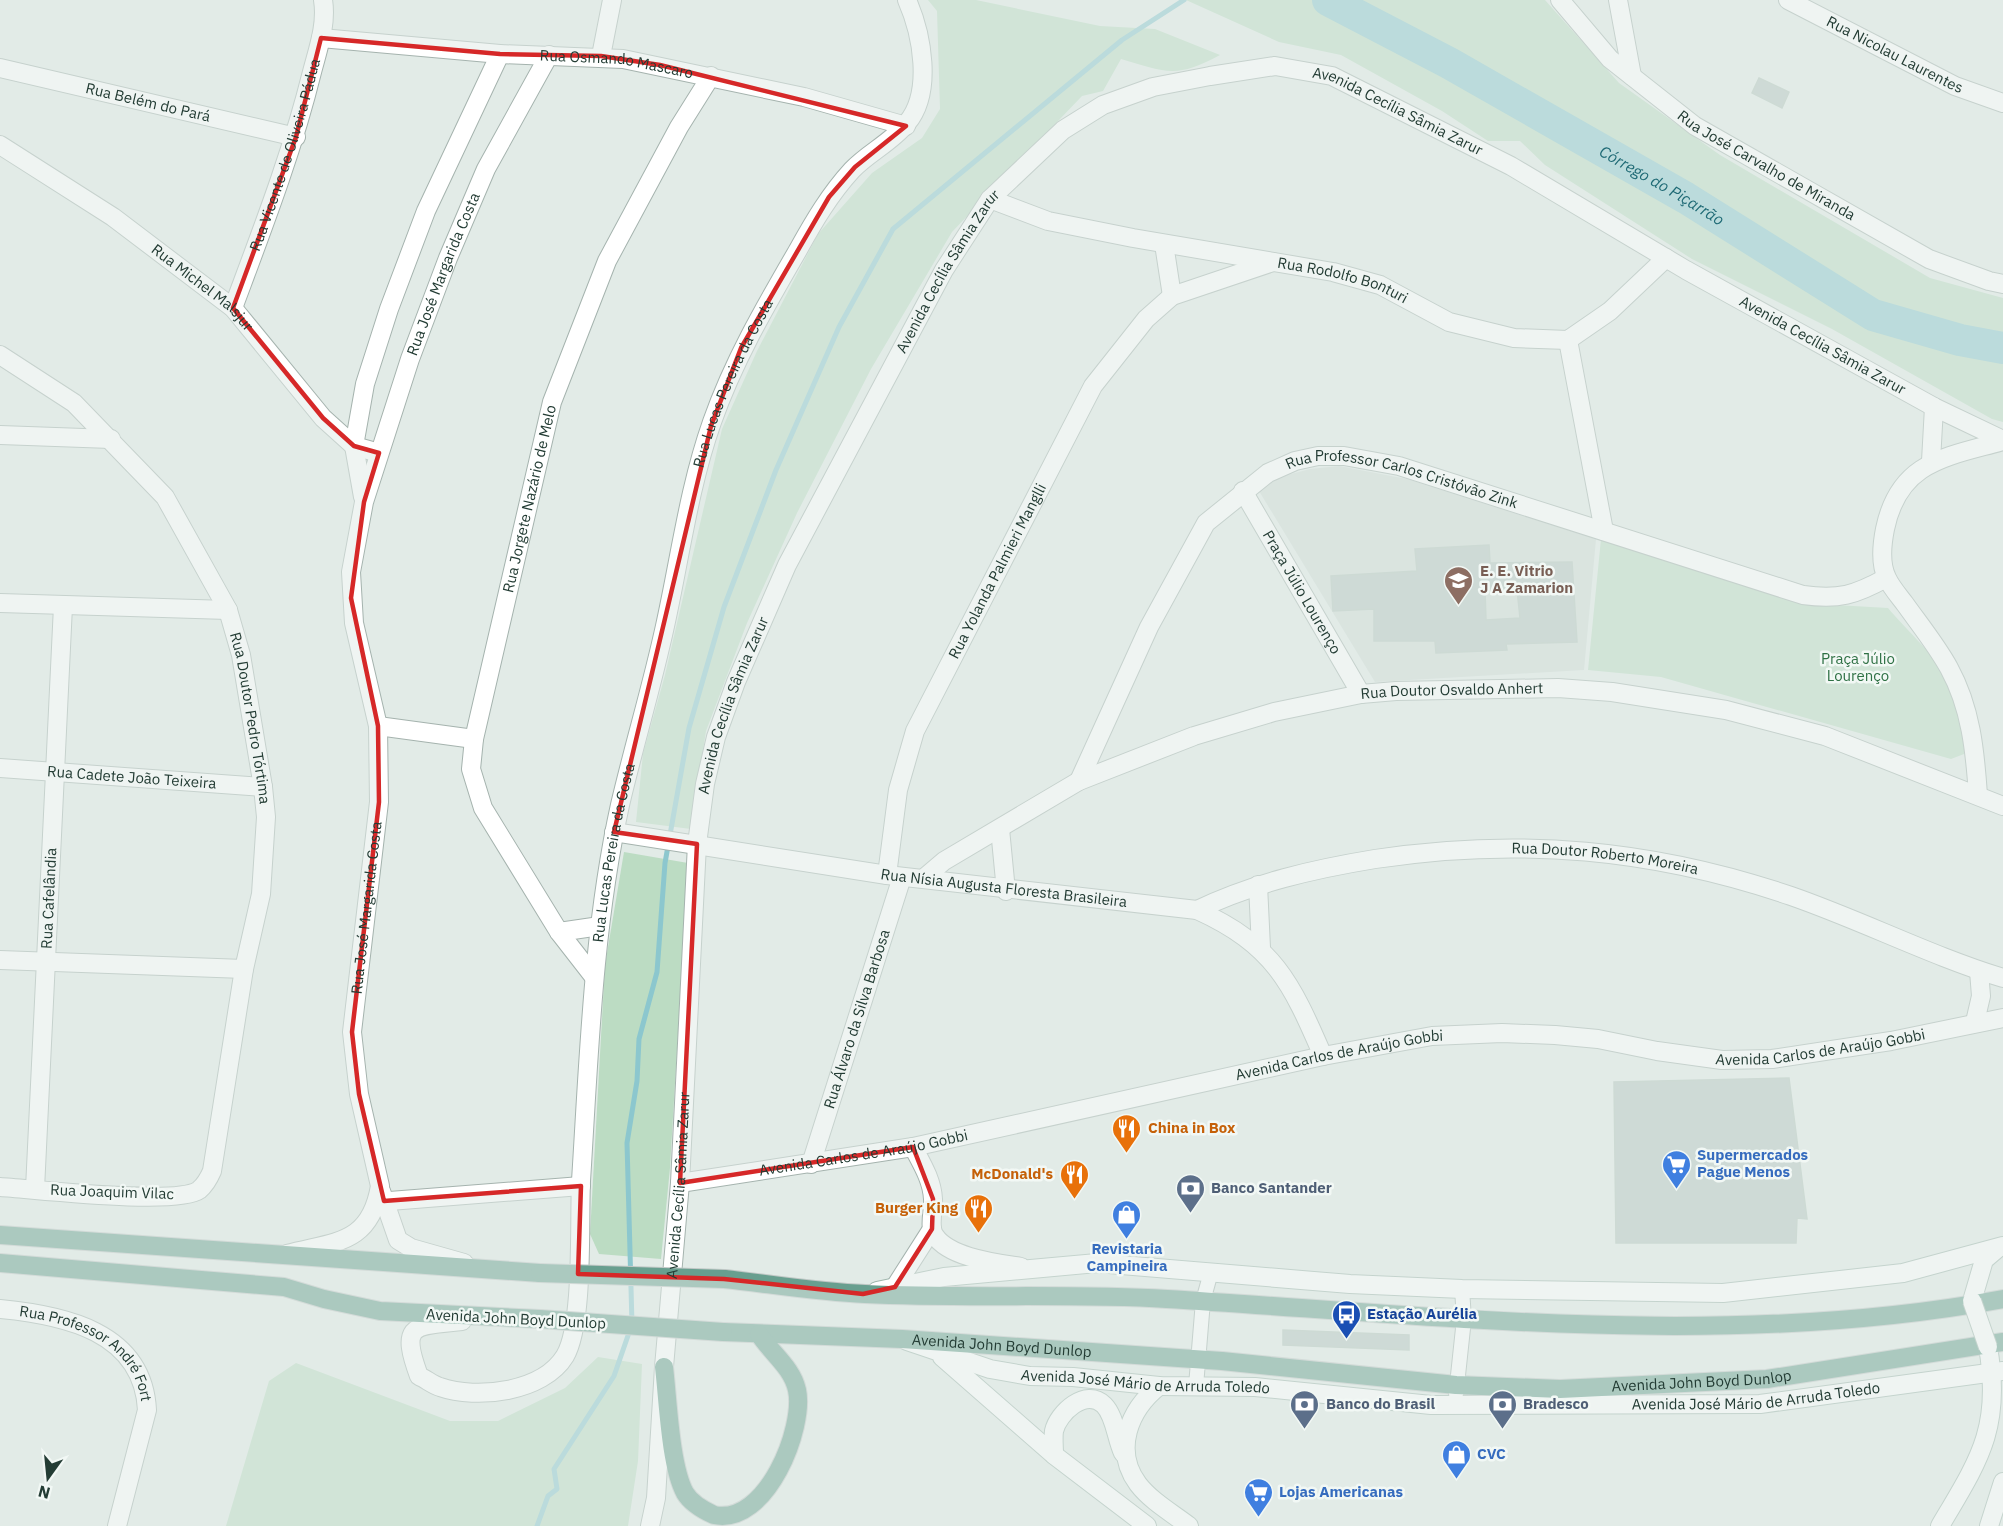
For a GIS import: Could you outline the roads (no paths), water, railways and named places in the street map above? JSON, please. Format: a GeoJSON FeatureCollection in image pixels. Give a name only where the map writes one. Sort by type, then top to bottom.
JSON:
{"type":"FeatureCollection","features":[{"type":"Feature","properties":{"kind":"main road"},"geometry":{"type":"LineString","coordinates":[[0,1235],[488,1270],[724,1279],[863,1294],[1113,1296],[1464,1319],[1701,1327],[1808,1322],[1954,1308],[2003,1299]]}},
{"type":"Feature","properties":{"kind":"main road","name":"Avenida John Boyd Dunlop"},"geometry":{"type":"LineString","coordinates":[[0,1263],[284,1287],[324,1299],[380,1311],[759,1334],[902,1339],[1198,1360],[1456,1385],[1560,1389],[1767,1379],[1996,1345]]}},
{"type":"Feature","properties":{"kind":"main road"},"geometry":{"type":"LineString","coordinates":[[664,1367],[678,1473],[686,1494],[697,1506],[717,1517],[741,1518],[753,1512],[764,1502],[778,1478],[798,1407],[797,1390],[791,1375],[759,1334]]}},
{"type":"Feature","properties":{"kind":"street","name":"Rua Vicente de Oliveira Pádua"},"geometry":{"type":"LineString","coordinates":[[233,308],[296,137],[321,38],[323,0]]}},
{"type":"Feature","properties":{"kind":"street"},"geometry":{"type":"LineString","coordinates":[[601,56],[612,0]]}},
{"type":"Feature","properties":{"kind":"street"},"geometry":{"type":"LineString","coordinates":[[906,126],[918,102],[921,83],[915,19],[907,0]]}},
{"type":"Feature","properties":{"kind":"street","name":"Rua José Carvalho de Miranda"},"geometry":{"type":"LineString","coordinates":[[1560,0],[1610,59],[1677,113],[1734,150],[1929,259],[1979,278],[2003,284]]}},
{"type":"Feature","properties":{"kind":"street"},"geometry":{"type":"LineString","coordinates":[[1618,0],[1632,76]]}},
{"type":"Feature","properties":{"kind":"street","name":"Rua Nicolau Laurentes"},"geometry":{"type":"LineString","coordinates":[[1788,0],[1955,86],[2003,103]]}},
{"type":"Feature","properties":{"kind":"street","name":"Rua Osmando Mascaro"},"geometry":{"type":"LineString","coordinates":[[321,38],[500,54],[601,56],[711,76],[804,97],[906,126]]}},
{"type":"Feature","properties":{"kind":"street","name":"Rua José Margarida Costa"},"geometry":{"type":"LineString","coordinates":[[364,502],[354,446],[365,384],[408,257],[500,54]]}},
{"type":"Feature","properties":{"kind":"street","name":"Rua José Margarida Costa"},"geometry":{"type":"LineString","coordinates":[[488,1270],[425,1253],[398,1240],[380,1196],[359,1094],[352,1032],[379,801],[378,726],[356,633],[351,598],[351,572],[364,502],[410,359],[482,179],[549,55]]}},
{"type":"Feature","properties":{"kind":"street","name":"Avenida Cecília Sâmia Zarur"},"geometry":{"type":"LineString","coordinates":[[650,1526],[657,1487],[664,1367],[680,1183],[690,844],[716,737],[736,682],[788,565],[944,270],[990,199],[1063,130],[1103,105],[1153,87],[1275,66],[1332,76],[1511,166],[1666,258],[1934,408],[2003,440]]}},
{"type":"Feature","properties":{"kind":"street","name":"Rua Belém do Pará"},"geometry":{"type":"LineString","coordinates":[[0,68],[296,137]]}},
{"type":"Feature","properties":{"kind":"street","name":"Rua Jorgete Nazário de Melo"},"geometry":{"type":"LineString","coordinates":[[594,977],[559,932],[483,808],[471,769],[474,740],[552,402],[606,261],[678,128],[711,76]]}},
{"type":"Feature","properties":{"kind":"street","name":"Rua Lucas Pereira da Costa"},"geometry":{"type":"LineString","coordinates":[[499,1317],[420,1325],[414,1329],[410,1340],[410,1352],[419,1376],[440,1387],[474,1392],[503,1392],[535,1381],[556,1366],[565,1355],[576,1329],[581,1186],[594,977],[600,927],[614,832],[705,447],[738,358],[829,197],[855,167],[906,126]]}},
{"type":"Feature","properties":{"kind":"street","name":"Rua Michel Malsjur"},"geometry":{"type":"LineString","coordinates":[[0,145],[113,217],[233,308],[323,418],[354,446],[379,453]]}},
{"type":"Feature","properties":{"kind":"street","name":"Rua Rodolfo Bonturi"},"geometry":{"type":"LineString","coordinates":[[990,199],[1048,221],[1164,244],[1333,272],[1380,285],[1449,322],[1485,333],[1522,339],[1568,340]]}},
{"type":"Feature","properties":{"kind":"street"},"geometry":{"type":"LineString","coordinates":[[1164,244],[1172,296]]}},
{"type":"Feature","properties":{"kind":"street"},"geometry":{"type":"LineString","coordinates":[[1604,531],[1568,340],[1610,311],[1666,258]]}},
{"type":"Feature","properties":{"kind":"street","name":"Rua Yolanda Palmieri Manglli"},"geometry":{"type":"LineString","coordinates":[[895,876],[898,790],[915,731],[1093,386],[1146,319],[1172,296],[1273,262]]}},
{"type":"Feature","properties":{"kind":"street","name":"Rua Doutor Pedro Tórtima"},"geometry":{"type":"LineString","coordinates":[[0,355],[74,402],[165,497],[228,610],[241,655],[266,817],[261,894],[244,969],[212,1171]]}},
{"type":"Feature","properties":{"kind":"street"},"geometry":{"type":"LineString","coordinates":[[1931,461],[1934,408]]}},
{"type":"Feature","properties":{"kind":"street"},"geometry":{"type":"LineString","coordinates":[[0,435],[111,439]]}},
{"type":"Feature","properties":{"kind":"street"},"geometry":{"type":"LineString","coordinates":[[1978,795],[1975,747],[1966,706],[1949,668],[1886,578],[1882,556],[1888,516],[1897,494],[1931,461],[2003,440]]}},
{"type":"Feature","properties":{"kind":"street","name":"Rua Professor Carlos Cristóvão Zink"},"geometry":{"type":"LineString","coordinates":[[1079,781],[1149,627],[1206,523],[1268,473],[1295,461],[1318,456],[1344,456],[1399,466],[1803,594],[1828,598],[1848,596],[1886,578]]}},
{"type":"Feature","properties":{"kind":"street","name":"Praça Júlio Lourenço"},"geometry":{"type":"LineString","coordinates":[[1243,491],[1361,694]]}},
{"type":"Feature","properties":{"kind":"street"},"geometry":{"type":"LineString","coordinates":[[0,603],[228,610]]}},
{"type":"Feature","properties":{"kind":"street","name":"Rua Cafelândia"},"geometry":{"type":"LineString","coordinates":[[34,1189],[63,606]]}},
{"type":"Feature","properties":{"kind":"street","name":"Rua Doutor Osvaldo Anhert"},"geometry":{"type":"LineString","coordinates":[[924,879],[944,861],[1079,781],[1228,725],[1283,710],[1361,694],[1449,688],[1547,688],[1612,692],[1726,710],[1825,736],[2003,806]]}},
{"type":"Feature","properties":{"kind":"street"},"geometry":{"type":"LineString","coordinates":[[378,726],[474,740]]}},
{"type":"Feature","properties":{"kind":"street","name":"Rua Cadete João Teixeira"},"geometry":{"type":"LineString","coordinates":[[0,768],[263,787]]}},
{"type":"Feature","properties":{"kind":"street"},"geometry":{"type":"LineString","coordinates":[[1000,829],[1006,891]]}},
{"type":"Feature","properties":{"kind":"street","name":"Rua Nísia Augusta Floresta Brasileira"},"geometry":{"type":"LineString","coordinates":[[614,832],[1006,891],[1197,910],[1221,921],[1261,948],[1296,993],[1323,1056]]}},
{"type":"Feature","properties":{"kind":"street","name":"Rua Doutor Roberto Moreira"},"geometry":{"type":"LineString","coordinates":[[1197,910],[1230,894],[1258,885],[1349,863],[1439,851],[1559,847],[1607,852],[1698,868],[1747,882],[1840,915],[1979,971],[2003,978]]}},
{"type":"Feature","properties":{"kind":"street","name":"Rua Álvaro da Silva Barbosa"},"geometry":{"type":"LineString","coordinates":[[811,1164],[895,876]]}},
{"type":"Feature","properties":{"kind":"street"},"geometry":{"type":"LineString","coordinates":[[1258,885],[1261,948]]}},
{"type":"Feature","properties":{"kind":"street"},"geometry":{"type":"LineString","coordinates":[[559,932],[600,927]]}},
{"type":"Feature","properties":{"kind":"street"},"geometry":{"type":"LineString","coordinates":[[0,960],[244,969]]}},
{"type":"Feature","properties":{"kind":"street"},"geometry":{"type":"LineString","coordinates":[[1975,1022],[1981,996],[1979,971]]}},
{"type":"Feature","properties":{"kind":"street","name":"Avenida Carlos de Araújo Gobbi"},"geometry":{"type":"LineString","coordinates":[[680,1183],[913,1148],[1323,1056],[1432,1036],[1502,1033],[1598,1039],[1657,1051],[1722,1060],[1772,1059],[1891,1041],[2003,1018]]}},
{"type":"Feature","properties":{"kind":"street"},"geometry":{"type":"LineString","coordinates":[[913,1148],[928,1175],[931,1191],[932,1229],[935,1237],[979,1260],[1029,1268]]}},
{"type":"Feature","properties":{"kind":"street","name":"Rua Joaquim Vilac"},"geometry":{"type":"LineString","coordinates":[[0,1187],[166,1197],[199,1190],[212,1171]]}},
{"type":"Feature","properties":{"kind":"street"},"geometry":{"type":"LineString","coordinates":[[285,1255],[348,1238],[369,1222],[380,1196],[581,1186]]}},
{"type":"Feature","properties":{"kind":"street"},"geometry":{"type":"LineString","coordinates":[[895,1287],[932,1229]]}},
{"type":"Feature","properties":{"kind":"street"},"geometry":{"type":"LineString","coordinates":[[863,1294],[944,1277],[1097,1263],[1350,1284],[1462,1289],[1723,1293],[1903,1273],[2002,1246]]}},
{"type":"Feature","properties":{"kind":"street"},"geometry":{"type":"LineString","coordinates":[[1940,1526],[1975,1468],[1992,1416],[1998,1373],[1996,1345],[1972,1301],[1978,1273],[1984,1260],[2002,1246]]}},
{"type":"Feature","properties":{"kind":"street"},"geometry":{"type":"LineString","coordinates":[[1196,1386],[1203,1301],[1211,1272]]}},
{"type":"Feature","properties":{"kind":"street"},"geometry":{"type":"LineString","coordinates":[[1457,1406],[1456,1385],[1464,1319],[1462,1289]]}},
{"type":"Feature","properties":{"kind":"street","name":"Rua Professor André Fort"},"geometry":{"type":"LineString","coordinates":[[0,1309],[44,1313],[78,1322],[106,1338],[128,1358],[139,1375],[146,1393],[147,1410],[117,1526]]}},
{"type":"Feature","properties":{"kind":"street","name":"Avenida José Mário de Arruda Toledo"},"geometry":{"type":"LineString","coordinates":[[902,1339],[990,1368],[1030,1376],[1073,1377],[1159,1386],[1255,1387],[1457,1406],[1760,1404],[1998,1373]]}},
{"type":"Feature","properties":{"kind":"street"},"geometry":{"type":"LineString","coordinates":[[936,1352],[1054,1455],[1147,1526]]}},
{"type":"Feature","properties":{"kind":"street"},"geometry":{"type":"LineString","coordinates":[[1127,1456],[1126,1436],[1138,1408],[1159,1386]]}},
{"type":"Feature","properties":{"kind":"street"},"geometry":{"type":"LineString","coordinates":[[1054,1455],[1054,1430],[1062,1414],[1078,1401],[1091,1399],[1103,1403],[1112,1417],[1116,1437],[1127,1456],[1138,1484],[1189,1526]]}},
{"type":"Feature","properties":{"kind":"street"},"geometry":{"type":"LineString","coordinates":[[1989,1526],[2003,1482]]}},
{"type":"Feature","properties":{"kind":"waterway"},"geometry":{"type":"LineString","coordinates":[[537,1526],[548,1496],[557,1489],[554,1469],[614,1376],[632,1324],[627,1143],[637,1081],[639,1039],[657,972],[665,863],[689,728],[724,607],[776,470],[839,327],[893,229],[1122,40],[1184,0]]}},
{"type":"Feature","properties":{"kind":"waterway","name":"Córrego do Piçarrão"},"geometry":{"type":"LineString","coordinates":[[1328,0],[1449,63],[1686,198],[1873,315],[1960,340],[2003,348]]}},
{"type":"Feature","properties":{"kind":"place","name":"E. E. Vitrio J A Zamarion"},"geometry":{"type":"Point","coordinates":[1459,606]}},
{"type":"Feature","properties":{"kind":"place","name":"China in Box"},"geometry":{"type":"Point","coordinates":[1127,1154]}},
{"type":"Feature","properties":{"kind":"place","name":"Supermercados Pague Menos"},"geometry":{"type":"Point","coordinates":[1676,1190]}},
{"type":"Feature","properties":{"kind":"place","name":"McDonald's"},"geometry":{"type":"Point","coordinates":[1074,1200]}},
{"type":"Feature","properties":{"kind":"place","name":"Banco Santander"},"geometry":{"type":"Point","coordinates":[1190,1214]}},
{"type":"Feature","properties":{"kind":"place","name":"Burger King"},"geometry":{"type":"Point","coordinates":[979,1234]}},
{"type":"Feature","properties":{"kind":"place","name":"Revistaria Campineira"},"geometry":{"type":"Point","coordinates":[1127,1240]}},
{"type":"Feature","properties":{"kind":"place","name":"Estação Aurélia"},"geometry":{"type":"Point","coordinates":[1346,1340]}},
{"type":"Feature","properties":{"kind":"place","name":"Banco do Brasil"},"geometry":{"type":"Point","coordinates":[1305,1430]}},
{"type":"Feature","properties":{"kind":"place","name":"Bradesco"},"geometry":{"type":"Point","coordinates":[1502,1430]}},
{"type":"Feature","properties":{"kind":"place","name":"CVC"},"geometry":{"type":"Point","coordinates":[1456,1480]}},
{"type":"Feature","properties":{"kind":"place","name":"Lojas Americanas"},"geometry":{"type":"Point","coordinates":[1258,1518]}}]}
